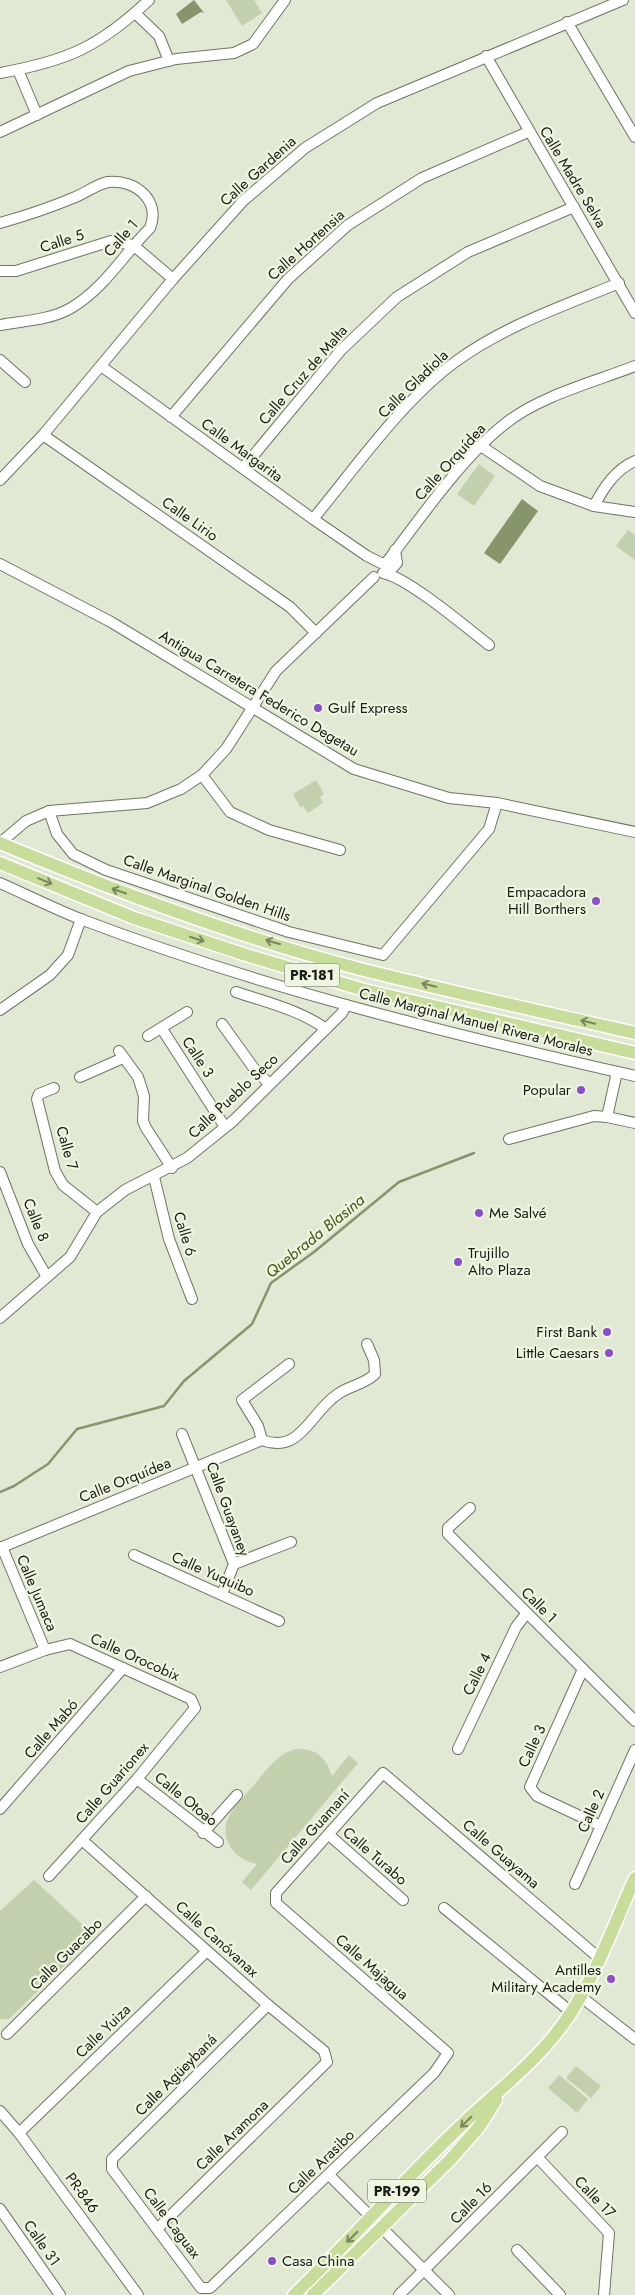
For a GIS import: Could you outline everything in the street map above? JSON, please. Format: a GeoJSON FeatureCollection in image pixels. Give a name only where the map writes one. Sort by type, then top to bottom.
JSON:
{"type":"FeatureCollection","features":[{"type":"Feature","properties":{"kind":"main road","name":"PR-181"},"geometry":{"type":"LineString","coordinates":[[0,843],[88,880],[188,915],[359,968],[635,1033]]}},
{"type":"Feature","properties":{"kind":"main road","name":"PR-181"},"geometry":{"type":"LineString","coordinates":[[0,863],[134,918],[246,955],[364,990],[635,1053]]}},
{"type":"Feature","properties":{"kind":"main road","name":"PR-199"},"geometry":{"type":"LineString","coordinates":[[294,2295],[470,2117],[502,2090],[542,2049],[571,2012],[580,1996],[635,1878]]}},
{"type":"Feature","properties":{"kind":"main road","name":"PR-199"},"geometry":{"type":"LineString","coordinates":[[313,2295],[382,2229],[479,2128],[502,2090]]}},
{"type":"Feature","properties":{"kind":"street"},"geometry":{"type":"LineString","coordinates":[[0,73],[38,66],[87,49],[121,26],[149,0]]}},
{"type":"Feature","properties":{"kind":"street"},"geometry":{"type":"LineString","coordinates":[[0,132],[130,71],[169,61],[234,53],[253,44],[285,0]]}},
{"type":"Feature","properties":{"kind":"street","name":"Calle Gardenia"},"geometry":{"type":"LineString","coordinates":[[0,480],[43,435],[173,279],[243,200],[305,148],[378,103],[623,0]]}},
{"type":"Feature","properties":{"kind":"street"},"geometry":{"type":"LineString","coordinates":[[135,14],[159,36],[169,61]]}},
{"type":"Feature","properties":{"kind":"street"},"geometry":{"type":"LineString","coordinates":[[567,22],[635,137]]}},
{"type":"Feature","properties":{"kind":"street","name":"Calle Madre Selva"},"geometry":{"type":"LineString","coordinates":[[486,56],[528,132],[635,313]]}},
{"type":"Feature","properties":{"kind":"street"},"geometry":{"type":"LineString","coordinates":[[18,70],[37,115]]}},
{"type":"Feature","properties":{"kind":"street","name":"Calle Hortensia"},"geometry":{"type":"LineString","coordinates":[[171,418],[288,280],[348,225],[422,178],[528,132]]}},
{"type":"Feature","properties":{"kind":"street","name":"Calle 1"},"geometry":{"type":"LineString","coordinates":[[0,223],[72,199],[108,182],[134,186],[150,199],[155,217],[150,228],[98,287],[71,309],[44,318],[0,325]]}},
{"type":"Feature","properties":{"kind":"street","name":"Calle Cruz de Malta"},"geometry":{"type":"LineString","coordinates":[[243,468],[340,350],[397,297],[468,252],[574,207]]}},
{"type":"Feature","properties":{"kind":"street","name":"Calle 5"},"geometry":{"type":"LineString","coordinates":[[0,272],[16,271],[111,241],[134,245]]}},
{"type":"Feature","properties":{"kind":"street"},"geometry":{"type":"LineString","coordinates":[[134,245],[173,279]]}},
{"type":"Feature","properties":{"kind":"street","name":"Calle Gladiola"},"geometry":{"type":"LineString","coordinates":[[313,519],[405,408],[454,362],[502,332],[618,283]]}},
{"type":"Feature","properties":{"kind":"street"},"geometry":{"type":"LineString","coordinates":[[0,360],[25,382]]}},
{"type":"Feature","properties":{"kind":"street","name":"Calle Margarita"},"geometry":{"type":"LineString","coordinates":[[101,366],[171,418],[367,556],[381,570]]}},
{"type":"Feature","properties":{"kind":"street","name":"Calle Orquídea"},"geometry":{"type":"LineString","coordinates":[[381,570],[397,563],[396,550],[480,446],[507,422],[538,404],[635,366]]}},
{"type":"Feature","properties":{"kind":"street","name":"Calle Lirio"},"geometry":{"type":"LineString","coordinates":[[43,435],[290,607],[316,633]]}},
{"type":"Feature","properties":{"kind":"street"},"geometry":{"type":"LineString","coordinates":[[480,446],[540,486],[594,506],[635,512]]}},
{"type":"Feature","properties":{"kind":"street"},"geometry":{"type":"LineString","coordinates":[[594,506],[602,489],[624,465],[635,460]]}},
{"type":"Feature","properties":{"kind":"street","name":"Antigua Carretera Federico Degetau"},"geometry":{"type":"LineString","coordinates":[[0,564],[111,622],[354,769],[449,798],[497,803],[635,832]]}},
{"type":"Feature","properties":{"kind":"street"},"geometry":{"type":"LineString","coordinates":[[0,843],[26,821],[50,811],[146,803],[181,789],[202,775],[226,748],[276,671],[381,570],[424,596],[488,644]]}},
{"type":"Feature","properties":{"kind":"street"},"geometry":{"type":"LineString","coordinates":[[202,775],[230,812],[269,830],[340,850]]}},
{"type":"Feature","properties":{"kind":"street","name":"Calle Marginal Golden Hills"},"geometry":{"type":"LineString","coordinates":[[50,811],[58,834],[73,854],[106,870],[289,932],[383,955],[489,829],[497,803]]}},
{"type":"Feature","properties":{"kind":"street","name":"Calle Marginal Manuel Rivera Morales"},"geometry":{"type":"LineString","coordinates":[[0,883],[81,919],[210,965],[346,1005],[635,1076]]}},
{"type":"Feature","properties":{"kind":"street"},"geometry":{"type":"LineString","coordinates":[[0,1010],[50,975],[62,962],[68,955],[81,919]]}},
{"type":"Feature","properties":{"kind":"street"},"geometry":{"type":"LineString","coordinates":[[236,992],[278,1005],[317,1022],[326,1028]]}},
{"type":"Feature","properties":{"kind":"street","name":"Calle Pueblo Seco"},"geometry":{"type":"LineString","coordinates":[[0,1318],[70,1257],[97,1212],[125,1190],[172,1168],[225,1127],[342,1014],[346,1005]]}},
{"type":"Feature","properties":{"kind":"street"},"geometry":{"type":"LineString","coordinates":[[148,1036],[187,1012]]}},
{"type":"Feature","properties":{"kind":"street"},"geometry":{"type":"LineString","coordinates":[[222,1024],[253,1067],[269,1084]]}},
{"type":"Feature","properties":{"kind":"street","name":"Calle 3"},"geometry":{"type":"LineString","coordinates":[[162,1029],[225,1127]]}},
{"type":"Feature","properties":{"kind":"street"},"geometry":{"type":"LineString","coordinates":[[80,1077],[121,1054],[138,1077],[144,1096],[143,1121],[146,1128],[172,1168]]}},
{"type":"Feature","properties":{"kind":"street"},"geometry":{"type":"LineString","coordinates":[[607,1117],[617,1072]]}},
{"type":"Feature","properties":{"kind":"street","name":"Calle 7"},"geometry":{"type":"LineString","coordinates":[[54,1088],[39,1094],[37,1099],[55,1171],[63,1185],[97,1212]]}},
{"type":"Feature","properties":{"kind":"street"},"geometry":{"type":"LineString","coordinates":[[508,1139],[594,1116],[635,1123]]}},
{"type":"Feature","properties":{"kind":"street","name":"Calle 8"},"geometry":{"type":"LineString","coordinates":[[0,1172],[28,1244],[47,1277]]}},
{"type":"Feature","properties":{"kind":"street","name":"Calle 6"},"geometry":{"type":"LineString","coordinates":[[154,1177],[168,1240],[192,1299]]}},
{"type":"Feature","properties":{"kind":"street"},"geometry":{"type":"LineString","coordinates":[[290,1364],[242,1400],[258,1426],[262,1440],[275,1445],[296,1437],[336,1394],[368,1382],[375,1374],[374,1360],[367,1344]]}},
{"type":"Feature","properties":{"kind":"street","name":"Calle Guayaney"},"geometry":{"type":"LineString","coordinates":[[182,1434],[197,1467],[234,1564],[222,1594]]}},
{"type":"Feature","properties":{"kind":"street","name":"Calle Orquídea"},"geometry":{"type":"LineString","coordinates":[[1,1548],[262,1440]]}},
{"type":"Feature","properties":{"kind":"street","name":"Calle 1"},"geometry":{"type":"LineString","coordinates":[[470,1508],[448,1528],[448,1534],[635,1722]]}},
{"type":"Feature","properties":{"kind":"street"},"geometry":{"type":"LineString","coordinates":[[234,1564],[291,1542]]}},
{"type":"Feature","properties":{"kind":"street","name":"Calle Jumaca"},"geometry":{"type":"LineString","coordinates":[[1,1548],[45,1650]]}},
{"type":"Feature","properties":{"kind":"street","name":"Calle Yuquibo"},"geometry":{"type":"LineString","coordinates":[[134,1555],[279,1621]]}},
{"type":"Feature","properties":{"kind":"street","name":"Calle 4"},"geometry":{"type":"LineString","coordinates":[[458,1749],[516,1627],[526,1614]]}},
{"type":"Feature","properties":{"kind":"street","name":"Calle Orocobix"},"geometry":{"type":"LineString","coordinates":[[0,1667],[45,1650],[70,1644],[191,1699],[195,1708]]}},
{"type":"Feature","properties":{"kind":"street","name":"Calle Mabó"},"geometry":{"type":"LineString","coordinates":[[0,1809],[123,1668]]}},
{"type":"Feature","properties":{"kind":"street","name":"Calle 3"},"geometry":{"type":"LineString","coordinates":[[583,1669],[530,1787],[537,1796],[601,1826]]}},
{"type":"Feature","properties":{"kind":"street","name":"Calle Guarionex"},"geometry":{"type":"LineString","coordinates":[[50,1876],[137,1779],[195,1708]]}},
{"type":"Feature","properties":{"kind":"street","name":"Calle 2"},"geometry":{"type":"LineString","coordinates":[[575,1884],[635,1750]]}},
{"type":"Feature","properties":{"kind":"street","name":"Calle Guamaní"},"geometry":{"type":"LineString","coordinates":[[276,1903],[276,1894],[383,1773]]}},
{"type":"Feature","properties":{"kind":"street","name":"Calle Guayama"},"geometry":{"type":"LineString","coordinates":[[383,1773],[599,1958]]}},
{"type":"Feature","properties":{"kind":"street","name":"Calle Otoao"},"geometry":{"type":"LineString","coordinates":[[137,1779],[203,1833],[218,1842]]}},
{"type":"Feature","properties":{"kind":"street"},"geometry":{"type":"LineString","coordinates":[[203,1833],[237,1795]]}},
{"type":"Feature","properties":{"kind":"street","name":"Calle Turabo"},"geometry":{"type":"LineString","coordinates":[[328,1835],[402,1900]]}},
{"type":"Feature","properties":{"kind":"street","name":"Calle Canóvanax"},"geometry":{"type":"LineString","coordinates":[[82,1840],[268,2005],[324,2051],[327,2062]]}},
{"type":"Feature","properties":{"kind":"street","name":"Calle Guacabo"},"geometry":{"type":"LineString","coordinates":[[7,2034],[146,1896]]}},
{"type":"Feature","properties":{"kind":"street","name":"Calle Majagua"},"geometry":{"type":"LineString","coordinates":[[276,1903],[448,2053]]}},
{"type":"Feature","properties":{"kind":"street"},"geometry":{"type":"LineString","coordinates":[[444,1908],[571,2012]]}},
{"type":"Feature","properties":{"kind":"street","name":"Calle Yuiza"},"geometry":{"type":"LineString","coordinates":[[19,2133],[208,1951]]}},
{"type":"Feature","properties":{"kind":"street"},"geometry":{"type":"LineString","coordinates":[[580,1996],[635,2039]]}},
{"type":"Feature","properties":{"kind":"street","name":"Calle Agüeybaná"},"geometry":{"type":"LineString","coordinates":[[112,2169],[112,2159],[268,2005]]}},
{"type":"Feature","properties":{"kind":"street","name":"Calle Arasibo"},"geometry":{"type":"LineString","coordinates":[[210,2288],[434,2073],[448,2053]]}},
{"type":"Feature","properties":{"kind":"street","name":"Calle Aramona"},"geometry":{"type":"LineString","coordinates":[[158,2228],[327,2062]]}},
{"type":"Feature","properties":{"kind":"street","name":"PR-846"},"geometry":{"type":"LineString","coordinates":[[0,2111],[19,2133],[138,2295]]}},
{"type":"Feature","properties":{"kind":"street","name":"Calle 16"},"geometry":{"type":"LineString","coordinates":[[399,2295],[562,2132]]}},
{"type":"Feature","properties":{"kind":"street","name":"Calle 17"},"geometry":{"type":"LineString","coordinates":[[538,2158],[609,2233],[604,2295]]}},
{"type":"Feature","properties":{"kind":"street","name":"Calle Caguax"},"geometry":{"type":"LineString","coordinates":[[112,2169],[158,2228],[201,2288],[210,2288]]}},
{"type":"Feature","properties":{"kind":"street"},"geometry":{"type":"LineString","coordinates":[[329,2174],[449,2295]]}},
{"type":"Feature","properties":{"kind":"street","name":"Calle 31"},"geometry":{"type":"LineString","coordinates":[[0,2209],[60,2295]]}},
{"type":"Feature","properties":{"kind":"street"},"geometry":{"type":"LineString","coordinates":[[517,2250],[560,2295]]}},
{"type":"Feature","properties":{"kind":"shaded area"},"geometry":{"type":"Polygon","coordinates":[[[194,0],[204,13],[201,12],[182,24],[176,14],[194,0]]]}},
{"type":"Feature","properties":{"kind":"shaded area"},"geometry":{"type":"Polygon","coordinates":[[[226,0],[254,0],[262,13],[242,26],[226,0]]]}},
{"type":"Feature","properties":{"kind":"shaded area"},"geometry":{"type":"Polygon","coordinates":[[[479,464],[495,476],[474,506],[457,494],[479,464]]]}},
{"type":"Feature","properties":{"kind":"shaded area"},"geometry":{"type":"Polygon","coordinates":[[[522,499],[538,511],[500,564],[484,553],[522,499]]]}},
{"type":"Feature","properties":{"kind":"shaded area"},"geometry":{"type":"Polygon","coordinates":[[[628,530],[635,535],[635,560],[616,546],[628,530]]]}},
{"type":"Feature","properties":{"kind":"shaded area"},"geometry":{"type":"Polygon","coordinates":[[[316,780],[324,794],[320,797],[323,803],[308,813],[303,806],[300,807],[293,794],[316,780]]]}},
{"type":"Feature","properties":{"kind":"shaded area"},"geometry":{"type":"Polygon","coordinates":[[[296,1749],[309,1750],[320,1755],[327,1764],[332,1776],[349,1755],[358,1763],[251,1890],[242,1882],[257,1864],[242,1858],[231,1847],[227,1840],[226,1825],[234,1808],[272,1764],[289,1751],[296,1749]]]}},
{"type":"Feature","properties":{"kind":"shaded area"},"geometry":{"type":"Polygon","coordinates":[[[34,1880],[95,1936],[9,2019],[0,2019],[0,1911],[34,1880]]]}},
{"type":"Feature","properties":{"kind":"shaded area"},"geometry":{"type":"Polygon","coordinates":[[[576,2066],[601,2086],[591,2098],[566,2078],[576,2066]]]}},
{"type":"Feature","properties":{"kind":"shaded area"},"geometry":{"type":"Polygon","coordinates":[[[559,2075],[588,2099],[577,2113],[548,2088],[559,2075]]]}},
{"type":"Feature","properties":{"kind":"waterway","name":"Quebrada Blasina"},"geometry":{"type":"LineString","coordinates":[[0,1492],[14,1486],[48,1464],[77,1429],[164,1406],[184,1381],[252,1324],[271,1283],[314,1252],[399,1182],[474,1153]]}},
{"type":"Feature","properties":{"kind":"place","name":"Gulf Express"},"geometry":{"type":"Point","coordinates":[318,708]}},
{"type":"Feature","properties":{"kind":"place","name":"Empacadora Hill Borthers"},"geometry":{"type":"Point","coordinates":[596,901]}},
{"type":"Feature","properties":{"kind":"place","name":"Popular"},"geometry":{"type":"Point","coordinates":[581,1090]}},
{"type":"Feature","properties":{"kind":"place","name":"Me Salvé"},"geometry":{"type":"Point","coordinates":[479,1213]}},
{"type":"Feature","properties":{"kind":"place","name":"Trujillo Alto Plaza"},"geometry":{"type":"Point","coordinates":[458,1262]}},
{"type":"Feature","properties":{"kind":"place","name":"First Bank"},"geometry":{"type":"Point","coordinates":[607,1332]}},
{"type":"Feature","properties":{"kind":"place","name":"Little Caesars"},"geometry":{"type":"Point","coordinates":[609,1353]}},
{"type":"Feature","properties":{"kind":"place","name":"Antilles Military Academy"},"geometry":{"type":"Point","coordinates":[611,1979]}},
{"type":"Feature","properties":{"kind":"place","name":"Casa China"},"geometry":{"type":"Point","coordinates":[272,2261]}}]}
